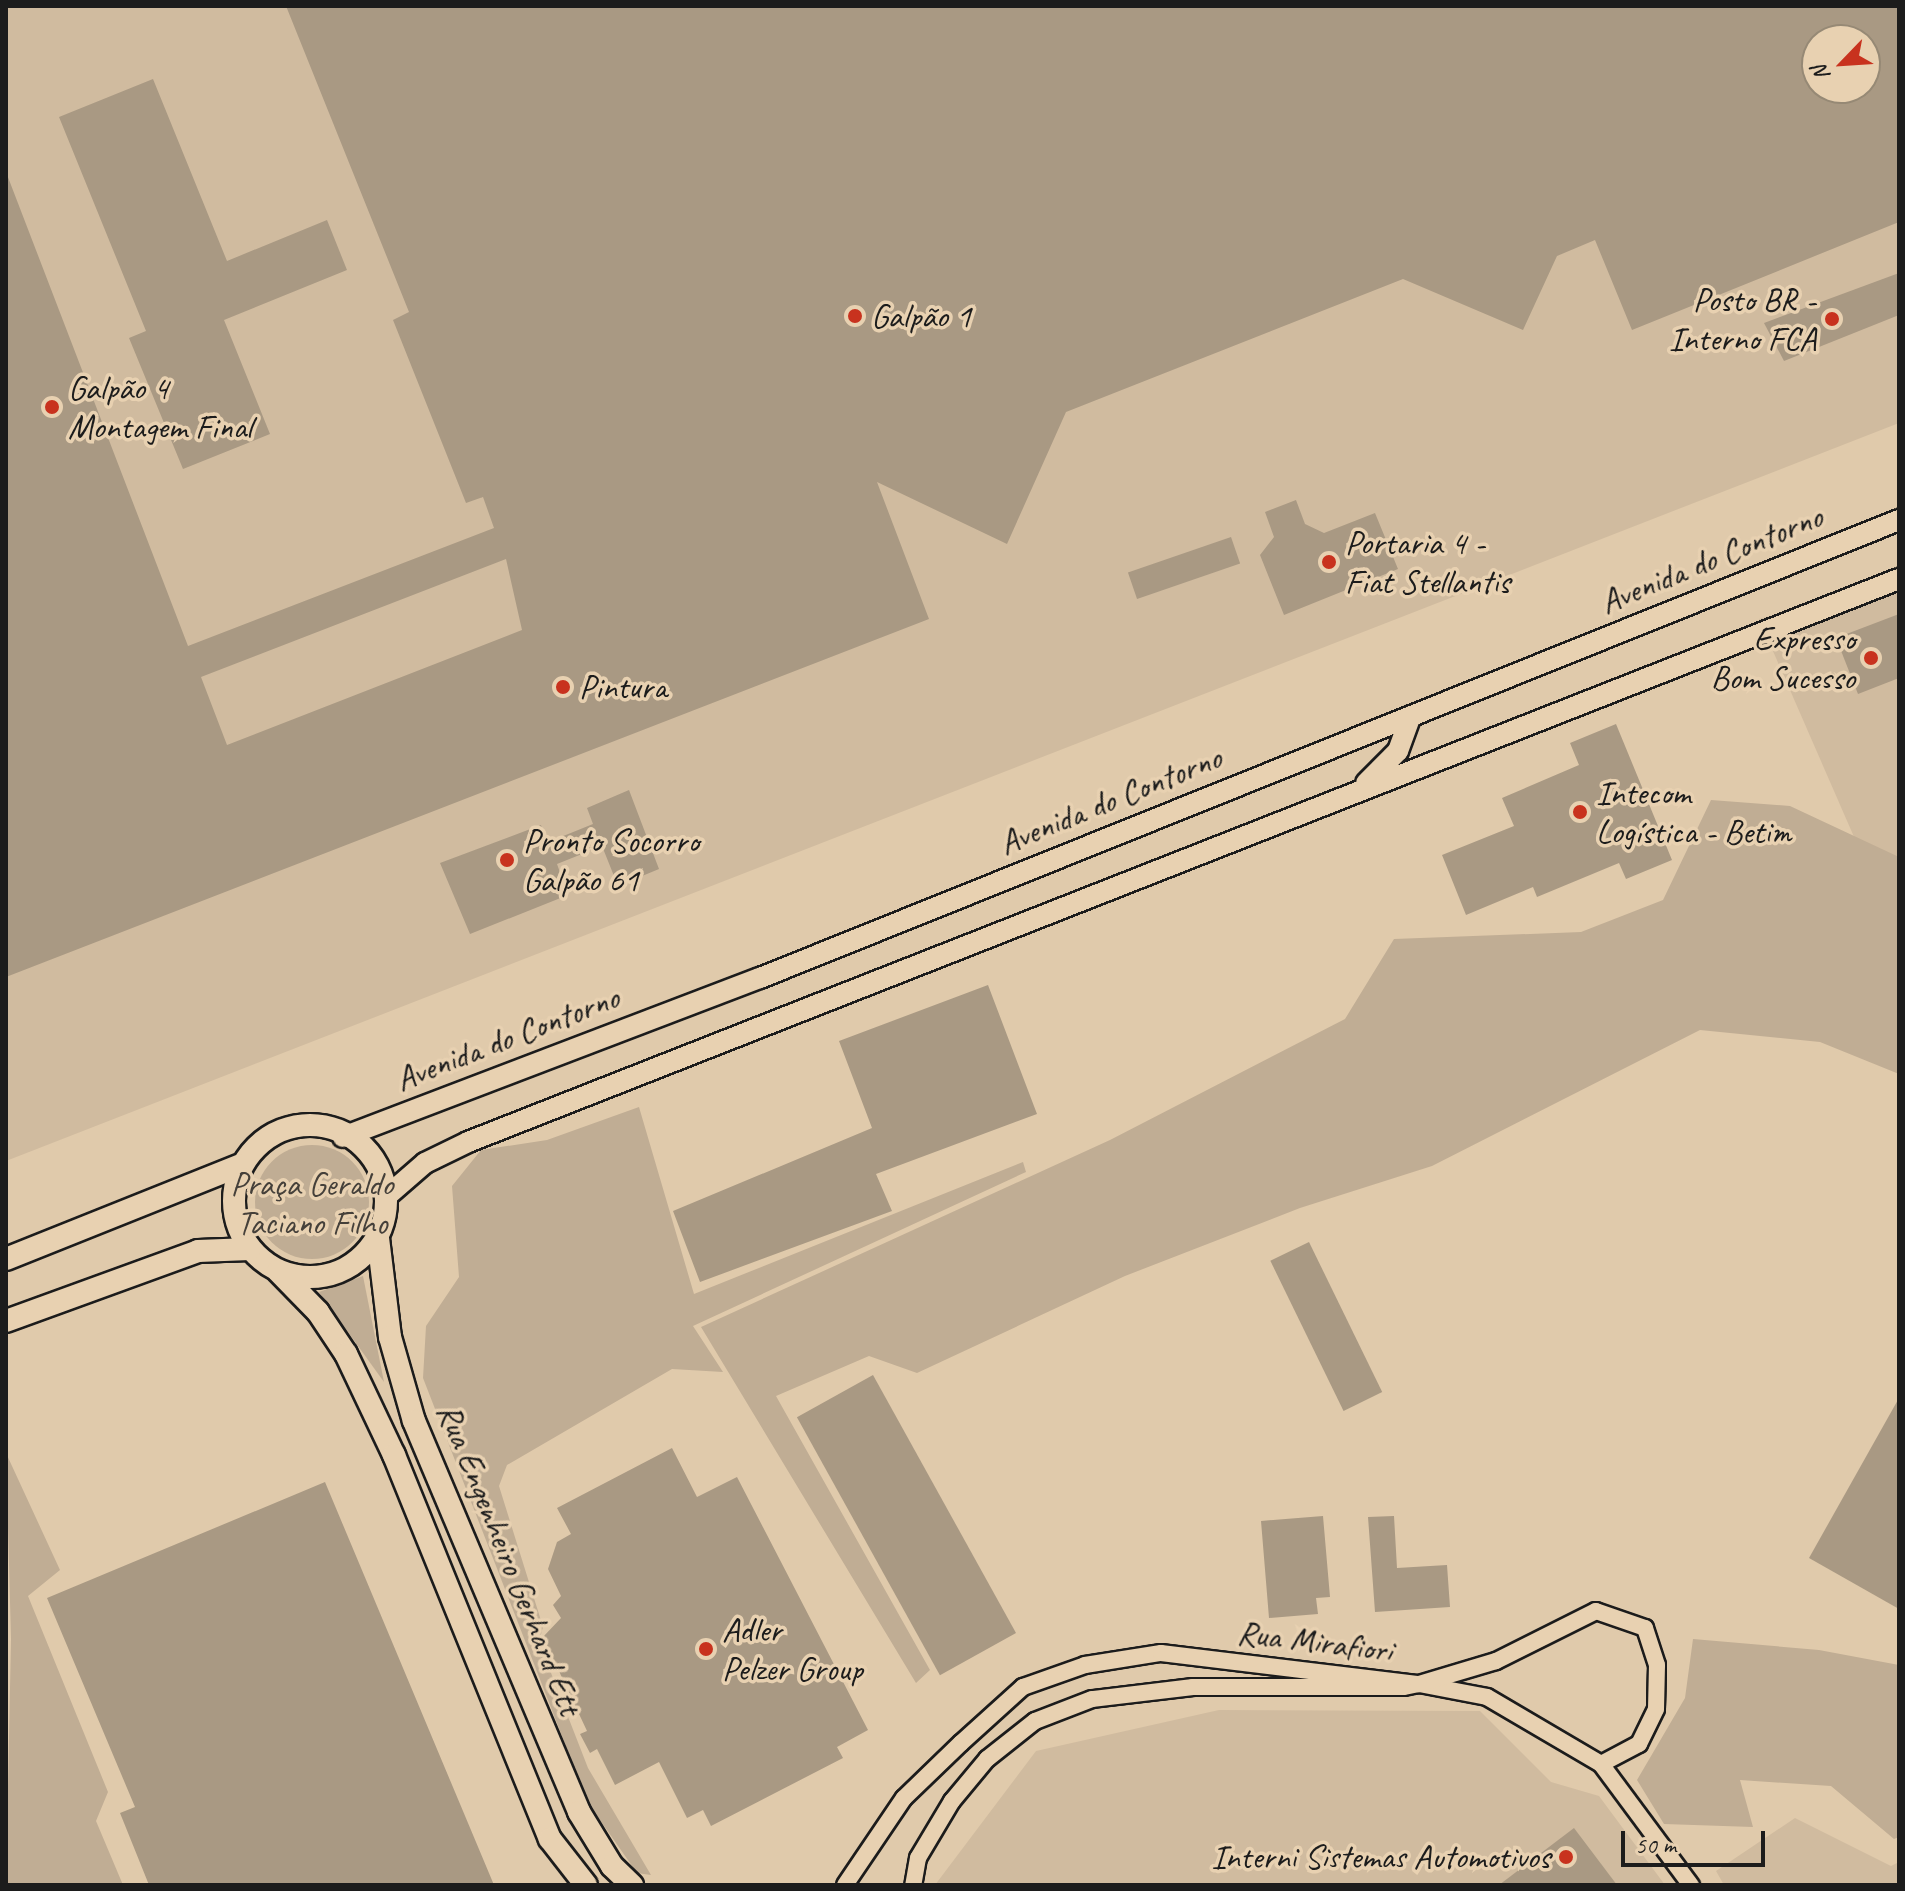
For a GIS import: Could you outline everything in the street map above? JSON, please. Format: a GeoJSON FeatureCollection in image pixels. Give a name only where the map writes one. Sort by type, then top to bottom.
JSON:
{"type":"FeatureCollection","features":[{"type":"Feature","properties":{"kind":"main road"},"geometry":{"type":"LineString","coordinates":[[6,1259],[241,1165],[264,1140],[295,1125],[318,1124],[358,1141],[373,1156],[387,1196],[378,1238],[345,1270],[301,1278],[278,1271],[250,1249],[233,1208],[241,1165]]}},
{"type":"Feature","properties":{"kind":"main road","name":"Rua Engenheiro Gerhard Ett"},"geometry":{"type":"LineString","coordinates":[[378,1238],[390,1337],[414,1421],[579,1812],[632,1885]]}},
{"type":"Feature","properties":{"kind":"main road"},"geometry":{"type":"LineString","coordinates":[[6,1321],[198,1251],[250,1249]]}},
{"type":"Feature","properties":{"kind":"main road","name":"Rua Engenheiro Gerhard Ett"},"geometry":{"type":"LineString","coordinates":[[278,1271],[318,1312],[346,1354],[394,1455],[550,1839],[586,1885]]}},
{"type":"Feature","properties":{"kind":"street","name":"Avenida do Contorno"},"geometry":{"type":"LineString","coordinates":[[343,1137],[760,978],[1899,520]]}},
{"type":"Feature","properties":{"kind":"street"},"geometry":{"type":"LineString","coordinates":[[387,1196],[425,1163],[468,1142],[1899,579]]}},
{"type":"Feature","properties":{"kind":"street"},"geometry":{"type":"LineString","coordinates":[[1353,793],[1398,751],[1411,716]]}},
{"type":"Feature","properties":{"kind":"street"},"geometry":{"type":"LineString","coordinates":[[1419,1684],[1496,1661],[1596,1611],[1645,1628],[1657,1665],[1656,1709],[1639,1744],[1601,1764]]}},
{"type":"Feature","properties":{"kind":"street","name":"Rua Mirafiori"},"geometry":{"type":"LineString","coordinates":[[845,1885],[904,1798],[1023,1687],[1085,1665],[1161,1653],[1419,1684]]}},
{"type":"Feature","properties":{"kind":"street"},"geometry":{"type":"LineString","coordinates":[[1419,1684],[1487,1697],[1601,1764],[1691,1885]]}},
{"type":"Feature","properties":{"kind":"street","name":"Rua Mirafiori"},"geometry":{"type":"LineString","coordinates":[[913,1885],[918,1858],[952,1801],[987,1759],[1035,1721],[1092,1699],[1193,1687],[1419,1684]]}},
{"type":"Feature","properties":{"kind":"shaded area"},"geometry":{"type":"Polygon","coordinates":[[[6,6],[1899,6],[1899,423],[6,1161],[6,6]]]}},
{"type":"Feature","properties":{"kind":"shaded area","name":"Expresso Bom Sucesso"},"geometry":{"type":"Polygon","coordinates":[[[1899,581],[1899,876],[1868,869],[1759,619],[1899,581]]]}},
{"type":"Feature","properties":{"kind":"shaded area"},"geometry":{"type":"Polygon","coordinates":[[[1219,1710],[1480,1711],[1551,1782],[1599,1796],[1665,1885],[935,1885],[1036,1751],[1219,1710]]]}},
{"type":"Feature","properties":{"kind":"shaded area"},"geometry":{"type":"Polygon","coordinates":[[[1795,1818],[1891,1866],[1899,1862],[1899,1885],[1724,1885],[1716,1871],[1795,1818]]]}},
{"type":"Feature","properties":{"kind":"green space"},"geometry":{"type":"Polygon","coordinates":[[[1711,800],[1790,806],[1899,857],[1899,1074],[1820,1042],[1700,1030],[1432,1166],[1300,1208],[1125,1276],[917,1373],[869,1356],[776,1396],[930,1670],[916,1683],[701,1327],[1110,1140],[1345,1019],[1394,939],[1581,932],[1663,900],[1711,800]]]}},
{"type":"Feature","properties":{"kind":"green space"},"geometry":{"type":"Polygon","coordinates":[[[639,1107],[694,1294],[1023,1162],[1026,1172],[693,1326],[723,1372],[672,1369],[507,1465],[499,1486],[543,1627],[539,1642],[588,1768],[651,1875],[637,1873],[588,1803],[423,1378],[426,1326],[459,1277],[452,1186],[481,1150],[547,1140],[639,1107]]]}},
{"type":"Feature","properties":{"kind":"green space","name":"Praça Geraldo Taciano Filho"},"geometry":{"type":"Polygon","coordinates":[[[312,1145],[344,1154],[360,1170],[369,1202],[360,1234],[344,1250],[312,1259],[280,1250],[264,1234],[255,1202],[264,1170],[280,1154],[312,1145]]]}},
{"type":"Feature","properties":{"kind":"green space"},"geometry":{"type":"Polygon","coordinates":[[[363,1276],[384,1382],[319,1292],[363,1276]]]}},
{"type":"Feature","properties":{"kind":"green space"},"geometry":{"type":"Polygon","coordinates":[[[6,1453],[60,1570],[28,1596],[108,1792],[96,1821],[123,1885],[6,1885],[11,1639],[6,1453]]]}},
{"type":"Feature","properties":{"kind":"green space"},"geometry":{"type":"Polygon","coordinates":[[[1693,1639],[1819,1650],[1899,1665],[1899,1837],[1894,1839],[1831,1786],[1740,1780],[1753,1827],[1664,1824],[1637,1780],[1685,1698],[1693,1639]]]}},
{"type":"Feature","properties":{"kind":"building","name":"Galpão 1"},"geometry":{"type":"Polygon","coordinates":[[[286,6],[1899,6],[1899,222],[1632,330],[1595,240],[1557,256],[1523,330],[1403,279],[1066,412],[1007,544],[877,482],[929,619],[6,977],[6,172],[188,646],[494,528],[483,497],[466,503],[393,320],[409,312],[286,6]],[[506,559],[201,677],[227,745],[522,630],[506,559]]]}},
{"type":"Feature","properties":{"kind":"building"},"geometry":{"type":"Polygon","coordinates":[[[153,79],[227,261],[327,220],[347,270],[224,320],[270,434],[183,469],[129,338],[146,331],[59,117],[153,79]]]}},
{"type":"Feature","properties":{"kind":"building","name":"Posto BR - Interno FCA"},"geometry":{"type":"Polygon","coordinates":[[[1899,273],[1899,315],[1784,361],[1764,323],[1899,273]]]}},
{"type":"Feature","properties":{"kind":"building","name":"Portaria 4 - Fiat Stellantis"},"geometry":{"type":"Polygon","coordinates":[[[1296,500],[1305,524],[1324,533],[1375,513],[1398,569],[1284,615],[1260,555],[1274,537],[1265,512],[1296,500]]]}},
{"type":"Feature","properties":{"kind":"building"},"geometry":{"type":"Polygon","coordinates":[[[1231,537],[1240,563],[1137,599],[1128,572],[1231,537]]]}},
{"type":"Feature","properties":{"kind":"building","name":"Expresso Bom Sucesso"},"geometry":{"type":"Polygon","coordinates":[[[1899,614],[1899,678],[1858,694],[1836,638],[1899,614]]]}},
{"type":"Feature","properties":{"kind":"building","name":"Intecom Logística - Betim"},"geometry":{"type":"Polygon","coordinates":[[[1616,724],[1672,860],[1626,879],[1619,863],[1537,897],[1533,887],[1466,915],[1442,855],[1514,826],[1502,798],[1579,765],[1570,743],[1616,724]]]}},
{"type":"Feature","properties":{"kind":"building","name":"Pronto Socorro Galpão 61"},"geometry":{"type":"Polygon","coordinates":[[[629,790],[659,869],[618,886],[602,846],[557,864],[568,895],[470,934],[440,863],[541,825],[546,843],[593,824],[587,808],[629,790]]]}},
{"type":"Feature","properties":{"kind":"building"},"geometry":{"type":"Polygon","coordinates":[[[988,985],[1037,1114],[876,1174],[892,1211],[700,1282],[673,1211],[872,1128],[839,1041],[988,985]]]}},
{"type":"Feature","properties":{"kind":"building"},"geometry":{"type":"Polygon","coordinates":[[[1309,1242],[1382,1392],[1344,1411],[1270,1261],[1309,1242]]]}},
{"type":"Feature","properties":{"kind":"building"},"geometry":{"type":"Polygon","coordinates":[[[873,1375],[1016,1633],[940,1675],[797,1417],[873,1375]]]}},
{"type":"Feature","properties":{"kind":"building"},"geometry":{"type":"Polygon","coordinates":[[[1899,1398],[1899,1609],[1809,1558],[1899,1398]]]}},
{"type":"Feature","properties":{"kind":"building","name":"Adler Pelzer Group"},"geometry":{"type":"Polygon","coordinates":[[[672,1448],[697,1497],[737,1477],[868,1730],[837,1747],[843,1758],[711,1826],[703,1810],[687,1818],[659,1762],[615,1785],[597,1749],[590,1753],[580,1734],[587,1731],[543,1637],[561,1618],[553,1605],[561,1596],[548,1569],[557,1542],[571,1534],[557,1508],[672,1448]]]}},
{"type":"Feature","properties":{"kind":"building"},"geometry":{"type":"Polygon","coordinates":[[[325,1482],[494,1885],[149,1885],[120,1813],[135,1807],[47,1598],[325,1482]]]}},
{"type":"Feature","properties":{"kind":"building"},"geometry":{"type":"Polygon","coordinates":[[[1323,1516],[1330,1597],[1316,1598],[1318,1614],[1269,1618],[1261,1521],[1323,1516]]]}},
{"type":"Feature","properties":{"kind":"building"},"geometry":{"type":"Polygon","coordinates":[[[1394,1516],[1397,1568],[1447,1565],[1450,1607],[1375,1612],[1368,1517],[1394,1516]]]}},
{"type":"Feature","properties":{"kind":"building","name":"Interni Sistemas Automotivos"},"geometry":{"type":"Polygon","coordinates":[[[1574,1828],[1617,1885],[1499,1885],[1574,1828]]]}},
{"type":"Feature","properties":{"kind":"place","name":"Galpão 1"},"geometry":{"type":"Point","coordinates":[855,316]}},
{"type":"Feature","properties":{"kind":"place","name":"Posto BR - Interno FCA"},"geometry":{"type":"Point","coordinates":[1832,319]}},
{"type":"Feature","properties":{"kind":"place","name":"Galpão 4 Montagem Final"},"geometry":{"type":"Point","coordinates":[52,407]}},
{"type":"Feature","properties":{"kind":"place","name":"Portaria 4 - Fiat Stellantis"},"geometry":{"type":"Point","coordinates":[1329,562]}},
{"type":"Feature","properties":{"kind":"place","name":"Expresso Bom Sucesso"},"geometry":{"type":"Point","coordinates":[1871,658]}},
{"type":"Feature","properties":{"kind":"place","name":"Pintura"},"geometry":{"type":"Point","coordinates":[563,687]}},
{"type":"Feature","properties":{"kind":"place","name":"Intecom Logística - Betim"},"geometry":{"type":"Point","coordinates":[1580,812]}},
{"type":"Feature","properties":{"kind":"place","name":"Pronto Socorro Galpão 61"},"geometry":{"type":"Point","coordinates":[507,860]}},
{"type":"Feature","properties":{"kind":"place","name":"Adler Pelzer Group"},"geometry":{"type":"Point","coordinates":[706,1649]}},
{"type":"Feature","properties":{"kind":"place","name":"Interni Sistemas Automotivos"},"geometry":{"type":"Point","coordinates":[1566,1857]}}]}
